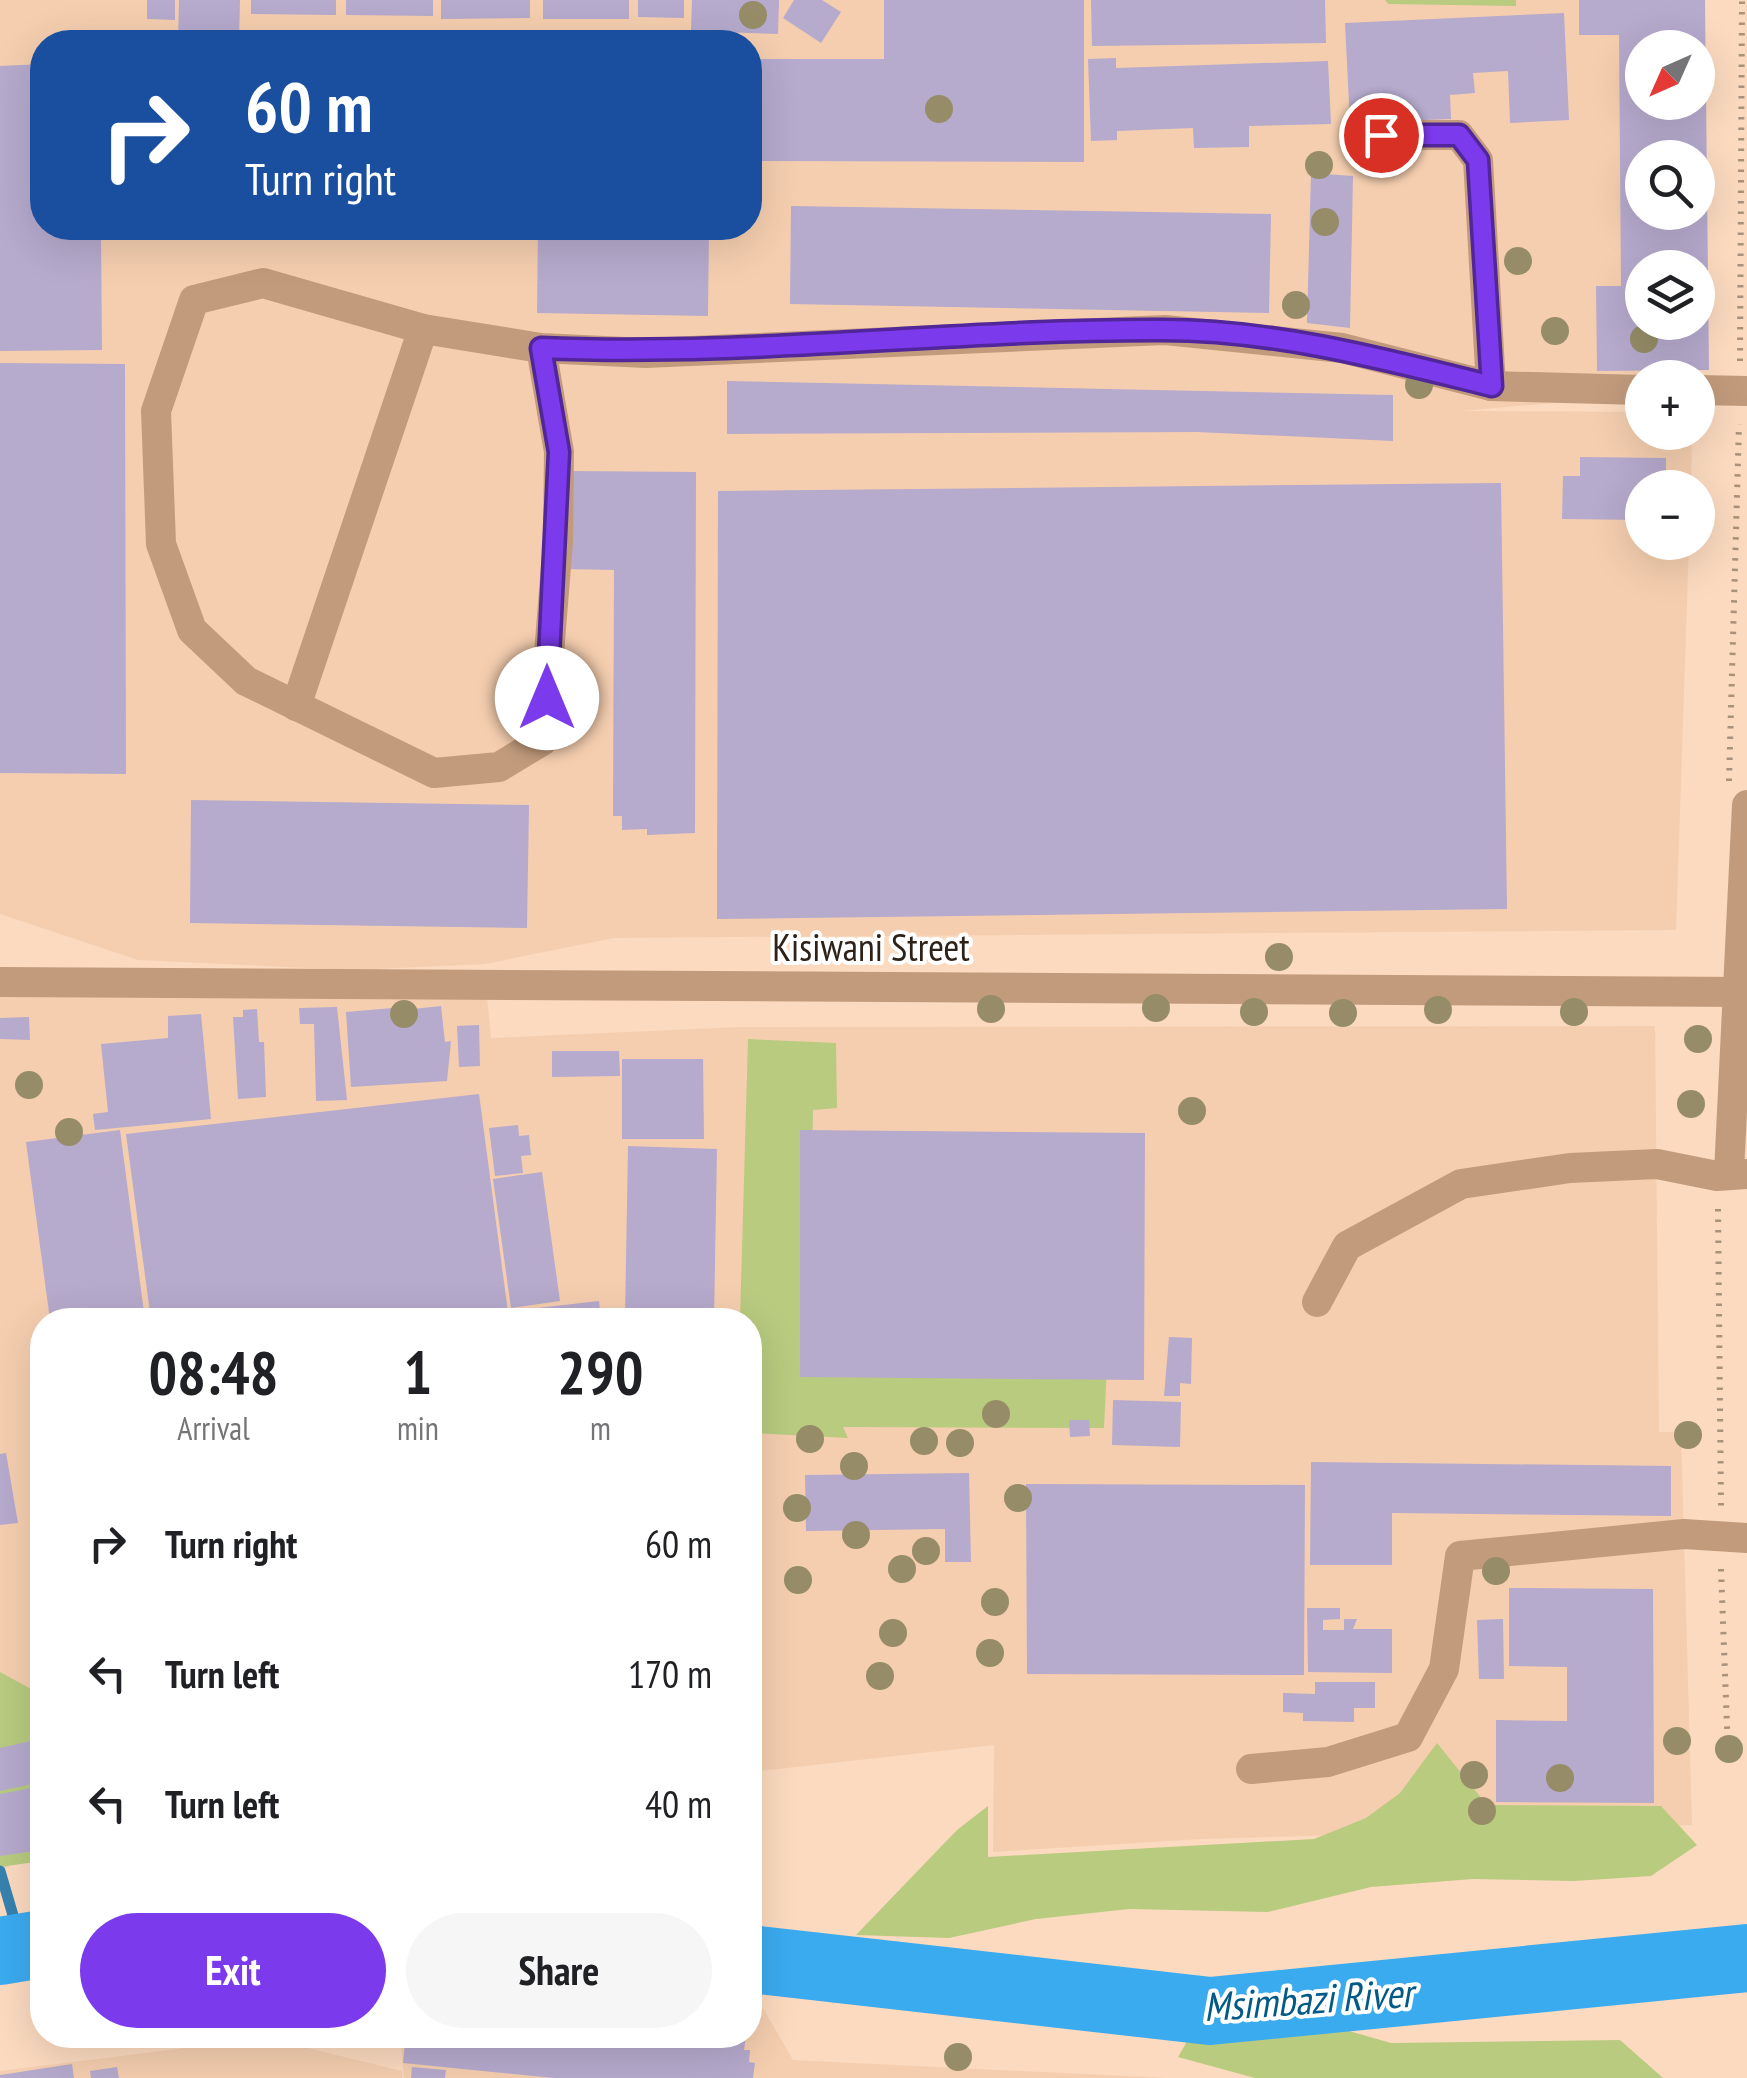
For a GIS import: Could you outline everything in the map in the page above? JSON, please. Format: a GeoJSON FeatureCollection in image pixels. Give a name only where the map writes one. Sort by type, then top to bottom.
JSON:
{"type":"FeatureCollection","features":[{"type":"Feature","properties":{"kind":"street"},"geometry":{"type":"LineString","coordinates":[[1381,135],[1459,135],[1478,160],[1492,386]]}},
{"type":"Feature","properties":{"kind":"street"},"geometry":{"type":"LineString","coordinates":[[541,348],[559,452],[558,541],[542,740],[499,767],[434,773],[246,681],[192,630],[161,544],[156,410],[194,300],[263,283],[423,329],[541,348],[646,353],[1165,330],[1342,348],[1492,386],[1625,390]]}},
{"type":"Feature","properties":{"kind":"street"},"geometry":{"type":"LineString","coordinates":[[296,706],[423,329]]}},
{"type":"Feature","properties":{"kind":"street"},"geometry":{"type":"LineString","coordinates":[[1715,390],[1747,390]]}},
{"type":"Feature","properties":{"kind":"street"},"geometry":{"type":"LineString","coordinates":[[1317,1302],[1348,1246],[1462,1184],[1588,1167],[1657,1164],[1718,1176],[1738,1173],[1747,805]]}},
{"type":"Feature","properties":{"kind":"street","name":"Kisiwani Street"},"geometry":{"type":"LineString","coordinates":[[0,982],[1744,992]]}},
{"type":"Feature","properties":{"kind":"street"},"geometry":{"type":"LineString","coordinates":[[1251,1769],[1328,1762],[1408,1737],[1444,1670],[1460,1556],[1684,1534],[1747,1538]]}},
{"type":"Feature","properties":{"kind":"shaded area"},"geometry":{"type":"Polygon","coordinates":[[[0,0],[1686,0],[1658,30],[1625,30],[1625,120],[1642,120],[1642,140],[1625,140],[1625,230],[1642,230],[1642,250],[1625,250],[1625,340],[1651,340],[1658,360],[1625,360],[1625,397],[1461,411],[1625,412],[1625,450],[1692,450],[1691,470],[1625,470],[1625,560],[1688,560],[1676,930],[614,938],[485,964],[353,970],[138,960],[0,914],[0,0]]]}},
{"type":"Feature","properties":{"kind":"shaded area"},"geometry":{"type":"Polygon","coordinates":[[[0,996],[487,998],[491,1038],[740,1027],[1655,1026],[1659,1432],[1681,1432],[1692,1825],[1201,1839],[993,1852],[994,1745],[762,1771],[762,1308],[30,1308],[30,1827],[9,1833],[9,1867],[0,1869],[0,996]]]}},
{"type":"Feature","properties":{"kind":"shaded area"},"geometry":{"type":"Polygon","coordinates":[[[762,2008],[793,2060],[1165,2078],[404,2078],[401,2048],[762,2048],[762,2008]]]}},
{"type":"Feature","properties":{"kind":"shaded area"},"geometry":{"type":"Polygon","coordinates":[[[186,2048],[308,2048],[402,2071],[402,2078],[0,2078],[0,2071],[186,2048]]]}},
{"type":"Feature","properties":{"kind":"green space"},"geometry":{"type":"Polygon","coordinates":[[[1385,0],[1516,0],[1516,6],[1388,4],[1385,0]]]}},
{"type":"Feature","properties":{"kind":"green space"},"geometry":{"type":"Polygon","coordinates":[[[748,1039],[836,1043],[837,1108],[813,1110],[808,1352],[1107,1364],[1104,1428],[843,1427],[848,1438],[762,1434],[762,1308],[740,1308],[748,1039]]]}},
{"type":"Feature","properties":{"kind":"green space"},"geometry":{"type":"Polygon","coordinates":[[[0,1672],[30,1688],[30,1863],[0,1867],[0,1672]]]}},
{"type":"Feature","properties":{"kind":"green space"},"geometry":{"type":"Polygon","coordinates":[[[1437,1743],[1487,1805],[1661,1806],[1697,1845],[1651,1876],[1574,1881],[1473,1879],[1371,1887],[1268,1912],[1129,1909],[1036,1919],[949,1938],[856,1935],[957,1830],[988,1806],[988,1857],[1314,1839],[1366,1818],[1400,1793],[1437,1743]]]}},
{"type":"Feature","properties":{"kind":"green space"},"geometry":{"type":"Polygon","coordinates":[[[1215,1993],[1391,2043],[1620,2040],[1663,2078],[1255,2078],[1178,2057],[1215,1993]]]}},
{"type":"Feature","properties":{"kind":"building"},"geometry":{"type":"Polygon","coordinates":[[[147,0],[175,0],[175,20],[147,19],[147,0]]]}},
{"type":"Feature","properties":{"kind":"building"},"geometry":{"type":"Polygon","coordinates":[[[179,0],[240,0],[239,30],[178,30],[179,0]]]}},
{"type":"Feature","properties":{"kind":"building"},"geometry":{"type":"Polygon","coordinates":[[[251,0],[336,0],[336,15],[251,14],[251,0]]]}},
{"type":"Feature","properties":{"kind":"building"},"geometry":{"type":"Polygon","coordinates":[[[346,0],[433,0],[433,16],[346,15],[346,0]]]}},
{"type":"Feature","properties":{"kind":"building"},"geometry":{"type":"Polygon","coordinates":[[[441,0],[530,0],[530,18],[441,19],[441,0]]]}},
{"type":"Feature","properties":{"kind":"building"},"geometry":{"type":"Polygon","coordinates":[[[543,0],[629,0],[629,19],[543,19],[543,0]]]}},
{"type":"Feature","properties":{"kind":"building"},"geometry":{"type":"Polygon","coordinates":[[[638,0],[684,0],[684,18],[638,17],[638,0]]]}},
{"type":"Feature","properties":{"kind":"building"},"geometry":{"type":"Polygon","coordinates":[[[692,0],[779,0],[778,34],[762,33],[762,30],[691,30],[692,0]]]}},
{"type":"Feature","properties":{"kind":"building"},"geometry":{"type":"Polygon","coordinates":[[[794,0],[822,0],[841,12],[821,43],[783,18],[794,0]]]}},
{"type":"Feature","properties":{"kind":"building"},"geometry":{"type":"Polygon","coordinates":[[[884,0],[1084,0],[1084,162],[762,161],[762,59],[884,59],[884,0]]]}},
{"type":"Feature","properties":{"kind":"building"},"geometry":{"type":"Polygon","coordinates":[[[1091,0],[1325,0],[1326,43],[1092,46],[1091,0]]]}},
{"type":"Feature","properties":{"kind":"building"},"geometry":{"type":"Polygon","coordinates":[[[1579,0],[1705,0],[1705,30],[1625,30],[1625,120],[1706,120],[1707,140],[1625,140],[1625,230],[1707,230],[1708,250],[1625,250],[1625,340],[1709,340],[1709,360],[1625,360],[1625,371],[1597,371],[1596,286],[1621,286],[1619,35],[1579,35],[1579,0]]]}},
{"type":"Feature","properties":{"kind":"building"},"geometry":{"type":"Polygon","coordinates":[[[1564,13],[1569,120],[1510,123],[1508,71],[1473,73],[1475,93],[1450,95],[1451,119],[1350,123],[1345,23],[1564,13]]]}},
{"type":"Feature","properties":{"kind":"building"},"geometry":{"type":"Polygon","coordinates":[[[1116,58],[1116,68],[1328,61],[1331,124],[1249,126],[1249,147],[1194,148],[1193,128],[1117,131],[1117,140],[1091,141],[1088,59],[1116,58]]]}},
{"type":"Feature","properties":{"kind":"building"},"geometry":{"type":"Polygon","coordinates":[[[30,65],[30,240],[101,240],[102,350],[0,351],[0,66],[30,65]]]}},
{"type":"Feature","properties":{"kind":"building"},"geometry":{"type":"Polygon","coordinates":[[[1311,173],[1353,176],[1350,328],[1307,323],[1311,173]]]}},
{"type":"Feature","properties":{"kind":"building"},"geometry":{"type":"Polygon","coordinates":[[[791,206],[1271,214],[1269,313],[790,304],[791,206]]]}},
{"type":"Feature","properties":{"kind":"building"},"geometry":{"type":"Polygon","coordinates":[[[538,240],[709,240],[708,316],[537,313],[538,240]]]}},
{"type":"Feature","properties":{"kind":"building"},"geometry":{"type":"Polygon","coordinates":[[[0,363],[125,364],[126,774],[0,773],[0,363]]]}},
{"type":"Feature","properties":{"kind":"building"},"geometry":{"type":"Polygon","coordinates":[[[727,381],[1393,395],[1393,441],[1197,432],[727,434],[727,381]]]}},
{"type":"Feature","properties":{"kind":"building"},"geometry":{"type":"Polygon","coordinates":[[[1580,457],[1666,458],[1666,470],[1625,470],[1625,520],[1562,519],[1563,476],[1580,476],[1580,457]]]}},
{"type":"Feature","properties":{"kind":"building"},"geometry":{"type":"Polygon","coordinates":[[[565,471],[696,472],[695,833],[647,835],[647,829],[622,830],[622,816],[613,816],[614,570],[564,569],[565,471]]]}},
{"type":"Feature","properties":{"kind":"building"},"geometry":{"type":"Polygon","coordinates":[[[1501,483],[1507,909],[717,919],[718,491],[1501,483]]]}},
{"type":"Feature","properties":{"kind":"building"},"geometry":{"type":"Polygon","coordinates":[[[191,800],[529,805],[527,928],[190,923],[191,800]]]}},
{"type":"Feature","properties":{"kind":"building"},"geometry":{"type":"Polygon","coordinates":[[[441,1006],[445,1042],[451,1041],[447,1081],[351,1087],[346,1012],[405,1007],[406,1018],[413,1017],[413,1009],[441,1006]]]}},
{"type":"Feature","properties":{"kind":"building"},"geometry":{"type":"Polygon","coordinates":[[[337,1007],[347,1100],[316,1101],[314,1024],[300,1024],[299,1008],[337,1007]]]}},
{"type":"Feature","properties":{"kind":"building"},"geometry":{"type":"Polygon","coordinates":[[[257,1009],[259,1042],[264,1042],[266,1097],[238,1099],[233,1017],[243,1017],[243,1010],[257,1009]]]}},
{"type":"Feature","properties":{"kind":"building"},"geometry":{"type":"Polygon","coordinates":[[[201,1014],[211,1119],[95,1130],[93,1114],[108,1112],[101,1044],[168,1038],[168,1016],[201,1014]]]}},
{"type":"Feature","properties":{"kind":"building"},"geometry":{"type":"Polygon","coordinates":[[[29,1017],[30,1040],[0,1039],[0,1018],[29,1017]]]}},
{"type":"Feature","properties":{"kind":"building"},"geometry":{"type":"Polygon","coordinates":[[[479,1025],[480,1066],[459,1067],[457,1026],[479,1025]]]}},
{"type":"Feature","properties":{"kind":"building"},"geometry":{"type":"Polygon","coordinates":[[[552,1051],[619,1051],[620,1076],[552,1077],[552,1051]]]}},
{"type":"Feature","properties":{"kind":"building"},"geometry":{"type":"Polygon","coordinates":[[[622,1059],[703,1059],[704,1139],[622,1139],[622,1059]]]}},
{"type":"Feature","properties":{"kind":"building"},"geometry":{"type":"Polygon","coordinates":[[[479,1094],[507,1308],[149,1308],[126,1134],[479,1094]]]}},
{"type":"Feature","properties":{"kind":"building"},"geometry":{"type":"Polygon","coordinates":[[[518,1125],[519,1136],[529,1135],[531,1155],[521,1156],[523,1173],[495,1176],[489,1128],[518,1125]]]}},
{"type":"Feature","properties":{"kind":"building"},"geometry":{"type":"Polygon","coordinates":[[[120,1130],[143,1308],[48,1308],[26,1142],[120,1130]]]}},
{"type":"Feature","properties":{"kind":"building"},"geometry":{"type":"Polygon","coordinates":[[[800,1130],[1145,1133],[1144,1380],[800,1377],[800,1130]]]}},
{"type":"Feature","properties":{"kind":"building"},"geometry":{"type":"Polygon","coordinates":[[[628,1146],[717,1149],[714,1308],[625,1308],[628,1146]]]}},
{"type":"Feature","properties":{"kind":"building"},"geometry":{"type":"Polygon","coordinates":[[[542,1172],[560,1301],[511,1308],[493,1179],[542,1172]]]}},
{"type":"Feature","properties":{"kind":"building"},"geometry":{"type":"Polygon","coordinates":[[[599,1301],[600,1308],[537,1308],[599,1301]]]}},
{"type":"Feature","properties":{"kind":"building"},"geometry":{"type":"Polygon","coordinates":[[[1169,1337],[1192,1338],[1191,1384],[1180,1383],[1180,1396],[1164,1396],[1169,1337]]]}},
{"type":"Feature","properties":{"kind":"building"},"geometry":{"type":"Polygon","coordinates":[[[1113,1400],[1181,1402],[1180,1447],[1112,1445],[1113,1400]]]}},
{"type":"Feature","properties":{"kind":"building"},"geometry":{"type":"Polygon","coordinates":[[[1069,1420],[1089,1420],[1090,1436],[1070,1437],[1069,1420]]]}},
{"type":"Feature","properties":{"kind":"building"},"geometry":{"type":"Polygon","coordinates":[[[6,1453],[18,1523],[0,1525],[0,1454],[6,1453]]]}},
{"type":"Feature","properties":{"kind":"building"},"geometry":{"type":"Polygon","coordinates":[[[1311,1462],[1671,1466],[1671,1516],[1392,1513],[1392,1565],[1310,1565],[1311,1462]]]}},
{"type":"Feature","properties":{"kind":"building"},"geometry":{"type":"Polygon","coordinates":[[[969,1473],[971,1562],[945,1562],[945,1529],[806,1531],[805,1475],[969,1473]]]}},
{"type":"Feature","properties":{"kind":"building"},"geometry":{"type":"Polygon","coordinates":[[[1026,1484],[1305,1485],[1304,1675],[1027,1674],[1026,1484]]]}},
{"type":"Feature","properties":{"kind":"building"},"geometry":{"type":"Polygon","coordinates":[[[1509,1588],[1653,1589],[1654,1803],[1496,1802],[1496,1720],[1567,1721],[1567,1667],[1509,1666],[1509,1588]]]}},
{"type":"Feature","properties":{"kind":"building"},"geometry":{"type":"Polygon","coordinates":[[[1307,1608],[1340,1608],[1340,1619],[1323,1620],[1323,1630],[1344,1630],[1344,1619],[1357,1619],[1353,1629],[1392,1629],[1392,1673],[1308,1672],[1307,1608]]]}},
{"type":"Feature","properties":{"kind":"building"},"geometry":{"type":"Polygon","coordinates":[[[1503,1619],[1504,1679],[1479,1679],[1477,1620],[1503,1619]]]}},
{"type":"Feature","properties":{"kind":"building"},"geometry":{"type":"Polygon","coordinates":[[[1315,1682],[1375,1682],[1375,1708],[1354,1708],[1354,1722],[1303,1721],[1303,1713],[1283,1712],[1283,1693],[1315,1694],[1315,1682]]]}},
{"type":"Feature","properties":{"kind":"building"},"geometry":{"type":"Polygon","coordinates":[[[30,1741],[30,1785],[0,1791],[0,1748],[30,1741]]]}},
{"type":"Feature","properties":{"kind":"building"},"geometry":{"type":"Polygon","coordinates":[[[30,1788],[30,1852],[0,1856],[0,1794],[30,1788]]]}},
{"type":"Feature","properties":{"kind":"building"},"geometry":{"type":"Polygon","coordinates":[[[404,2048],[744,2048],[750,2050],[749,2062],[755,2063],[753,2078],[554,2078],[403,2063],[404,2048]]]}},
{"type":"Feature","properties":{"kind":"building"},"geometry":{"type":"Polygon","coordinates":[[[72,2064],[74,2078],[0,2078],[0,2075],[72,2064]]]}},
{"type":"Feature","properties":{"kind":"building"},"geometry":{"type":"Polygon","coordinates":[[[117,2067],[119,2078],[91,2078],[90,2071],[117,2067]]]}},
{"type":"Feature","properties":{"kind":"building"},"geometry":{"type":"Polygon","coordinates":[[[412,2067],[446,2070],[445,2078],[411,2078],[412,2067]]]}},
{"type":"Feature","properties":{"kind":"waterway"},"geometry":{"type":"LineString","coordinates":[[0,1871],[22,1946]]}},
{"type":"Feature","properties":{"kind":"waterway","name":"Msimbazi River"},"geometry":{"type":"LineString","coordinates":[[0,1951],[30,1946]]}},
{"type":"Feature","properties":{"kind":"waterway","name":"Msimbazi River"},"geometry":{"type":"LineString","coordinates":[[762,1960],[1210,2011],[1747,1958]]}},
{"type":"Feature","properties":{"kind":"route"},"geometry":{"type":"LineString","coordinates":[[547,698],[547,636],[558,541],[559,452],[541,348],[646,353],[1165,330],[1342,348],[1492,386],[1478,160],[1459,135],[1381,135]]}}]}
